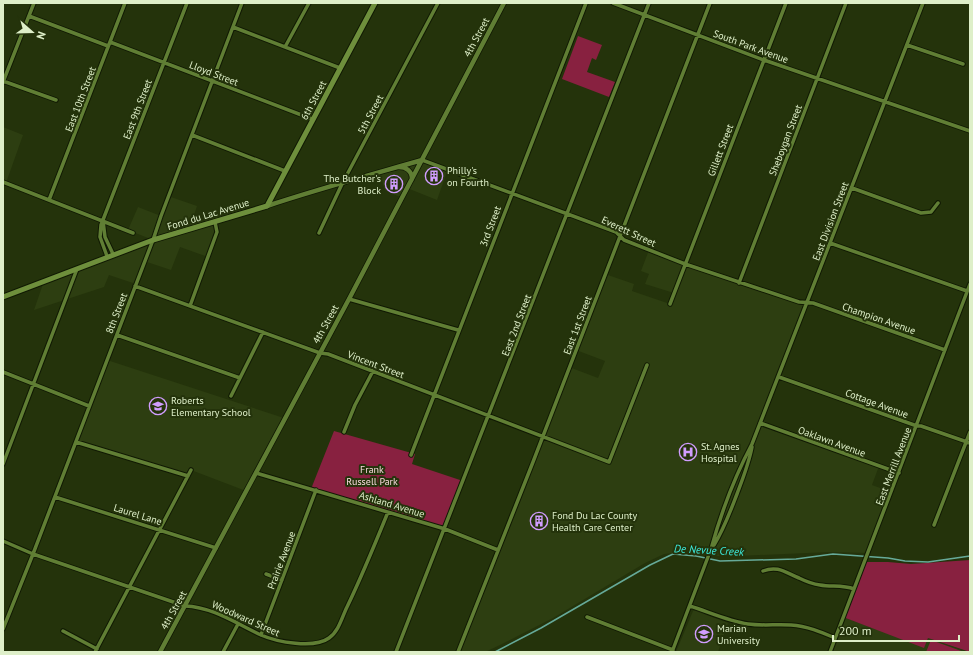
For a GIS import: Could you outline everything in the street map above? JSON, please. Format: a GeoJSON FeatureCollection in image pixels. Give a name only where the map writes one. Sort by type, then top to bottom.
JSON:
{"type":"FeatureCollection","features":[{"type":"Feature","properties":{"kind":"main road","name":"6th Street"},"geometry":{"type":"LineString","coordinates":[[267,206],[374,3]]}},
{"type":"Feature","properties":{"kind":"main road","name":"Fond du Lac Avenue"},"geometry":{"type":"LineString","coordinates":[[3,297],[107,256],[153,240],[267,206]]}},
{"type":"Feature","properties":{"kind":"street"},"geometry":{"type":"LineString","coordinates":[[34,3],[3,81],[56,100]]}},
{"type":"Feature","properties":{"kind":"street","name":"East 10th Street"},"geometry":{"type":"LineString","coordinates":[[49,200],[125,3]]}},
{"type":"Feature","properties":{"kind":"street","name":"East 9th Street"},"geometry":{"type":"LineString","coordinates":[[107,256],[100,236],[100,229],[187,3]]}},
{"type":"Feature","properties":{"kind":"street","name":"8th Street"},"geometry":{"type":"LineString","coordinates":[[3,629],[90,406],[242,3]]}},
{"type":"Feature","properties":{"kind":"street"},"geometry":{"type":"LineString","coordinates":[[285,47],[309,3]]}},
{"type":"Feature","properties":{"kind":"street","name":"5th Street"},"geometry":{"type":"LineString","coordinates":[[319,233],[342,184],[438,3]]}},
{"type":"Feature","properties":{"kind":"street","name":"4th Street"},"geometry":{"type":"LineString","coordinates":[[160,652],[349,299],[504,3]]}},
{"type":"Feature","properties":{"kind":"street","name":"3rd Street"},"geometry":{"type":"LineString","coordinates":[[410,455],[586,3]]}},
{"type":"Feature","properties":{"kind":"street","name":"South Park Avenue"},"geometry":{"type":"LineString","coordinates":[[613,3],[764,60],[970,131]]}},
{"type":"Feature","properties":{"kind":"street","name":"East 2nd Street"},"geometry":{"type":"LineString","coordinates":[[396,652],[650,3]]}},
{"type":"Feature","properties":{"kind":"street","name":"East 1st Street"},"geometry":{"type":"LineString","coordinates":[[458,652],[710,3]]}},
{"type":"Feature","properties":{"kind":"street","name":"Gillett Street"},"geometry":{"type":"LineString","coordinates":[[670,304],[786,3]]}},
{"type":"Feature","properties":{"kind":"street","name":"Sheboygan Street"},"geometry":{"type":"LineString","coordinates":[[739,283],[846,3]]}},
{"type":"Feature","properties":{"kind":"street","name":"East Division Street"},"geometry":{"type":"LineString","coordinates":[[712,549],[728,499],[779,377],[923,3]]}},
{"type":"Feature","properties":{"kind":"street","name":"Lloyd Street"},"geometry":{"type":"LineString","coordinates":[[29,16],[164,63],[312,119]]}},
{"type":"Feature","properties":{"kind":"street"},"geometry":{"type":"LineString","coordinates":[[233,27],[340,68]]}},
{"type":"Feature","properties":{"kind":"street"},"geometry":{"type":"LineString","coordinates":[[907,45],[963,64]]}},
{"type":"Feature","properties":{"kind":"street"},"geometry":{"type":"LineString","coordinates":[[192,135],[285,171]]}},
{"type":"Feature","properties":{"kind":"street","name":"Fond du Lac Avenue"},"geometry":{"type":"LineString","coordinates":[[267,206],[307,192],[342,184],[422,160]]}},
{"type":"Feature","properties":{"kind":"street","name":"Everett Street"},"geometry":{"type":"LineString","coordinates":[[422,160],[616,232],[624,240],[685,264],[739,283],[799,302],[807,303]]}},
{"type":"Feature","properties":{"kind":"street"},"geometry":{"type":"LineString","coordinates":[[397,167],[408,170],[411,173],[412,179]]}},
{"type":"Feature","properties":{"kind":"street"},"geometry":{"type":"LineString","coordinates":[[3,182],[133,233]]}},
{"type":"Feature","properties":{"kind":"street"},"geometry":{"type":"LineString","coordinates":[[852,188],[921,213],[931,212],[938,203]]}},
{"type":"Feature","properties":{"kind":"street"},"geometry":{"type":"LineString","coordinates":[[103,221],[105,237],[113,254]]}},
{"type":"Feature","properties":{"kind":"street"},"geometry":{"type":"LineString","coordinates":[[190,306],[217,232],[215,222]]}},
{"type":"Feature","properties":{"kind":"street"},"geometry":{"type":"LineString","coordinates":[[830,243],[967,292]]}},
{"type":"Feature","properties":{"kind":"street"},"geometry":{"type":"LineString","coordinates":[[3,464],[77,268]]}},
{"type":"Feature","properties":{"kind":"street","name":"East Merrill Avenue"},"geometry":{"type":"LineString","coordinates":[[830,652],[970,284]]}},
{"type":"Feature","properties":{"kind":"street","name":"Vincent Street"},"geometry":{"type":"LineString","coordinates":[[135,286],[320,353],[328,354],[609,462],[647,365]]}},
{"type":"Feature","properties":{"kind":"street"},"geometry":{"type":"LineString","coordinates":[[349,299],[458,330]]}},
{"type":"Feature","properties":{"kind":"street","name":"Champion Avenue"},"geometry":{"type":"LineString","coordinates":[[807,303],[813,303],[945,350]]}},
{"type":"Feature","properties":{"kind":"street"},"geometry":{"type":"LineString","coordinates":[[231,396],[263,332]]}},
{"type":"Feature","properties":{"kind":"street"},"geometry":{"type":"LineString","coordinates":[[117,335],[240,378]]}},
{"type":"Feature","properties":{"kind":"street"},"geometry":{"type":"LineString","coordinates":[[3,372],[90,406]]}},
{"type":"Feature","properties":{"kind":"street"},"geometry":{"type":"LineString","coordinates":[[344,432],[355,405],[373,372]]}},
{"type":"Feature","properties":{"kind":"street","name":"Cottage Avenue"},"geometry":{"type":"LineString","coordinates":[[779,377],[968,443]]}},
{"type":"Feature","properties":{"kind":"street","name":"Oaklawn Avenue"},"geometry":{"type":"LineString","coordinates":[[760,423],[899,473]]}},
{"type":"Feature","properties":{"kind":"street"},"geometry":{"type":"LineString","coordinates":[[934,525],[968,443],[970,432]]}},
{"type":"Feature","properties":{"kind":"street"},"geometry":{"type":"LineString","coordinates":[[76,442],[188,476]]}},
{"type":"Feature","properties":{"kind":"street","name":"East Division Street"},"geometry":{"type":"LineString","coordinates":[[672,651],[706,563],[726,522],[749,461],[752,444]]}},
{"type":"Feature","properties":{"kind":"street"},"geometry":{"type":"LineString","coordinates":[[63,631],[96,650],[130,588],[190,470]]}},
{"type":"Feature","properties":{"kind":"street","name":"Ashland Avenue"},"geometry":{"type":"LineString","coordinates":[[256,473],[445,528],[498,550]]}},
{"type":"Feature","properties":{"kind":"street","name":"Prairie Avenue"},"geometry":{"type":"LineString","coordinates":[[261,635],[316,490]]}},
{"type":"Feature","properties":{"kind":"street","name":"Laurel Lane"},"geometry":{"type":"LineString","coordinates":[[55,496],[216,548]]}},
{"type":"Feature","properties":{"kind":"street","name":"Woodward Street"},"geometry":{"type":"LineString","coordinates":[[3,541],[33,554],[130,588],[185,606],[213,611],[261,635],[277,641],[291,643],[319,643],[332,636],[336,630],[365,570],[388,512]]}},
{"type":"Feature","properties":{"kind":"street"},"geometry":{"type":"LineString","coordinates":[[763,571],[778,568],[814,584],[854,589]]}},
{"type":"Feature","properties":{"kind":"street"},"geometry":{"type":"LineString","coordinates":[[266,574],[282,580]]}},
{"type":"Feature","properties":{"kind":"street"},"geometry":{"type":"LineString","coordinates":[[690,606],[741,623],[798,626],[815,630],[835,638]]}},
{"type":"Feature","properties":{"kind":"street"},"geometry":{"type":"LineString","coordinates":[[587,617],[672,651]]}},
{"type":"Feature","properties":{"kind":"street"},"geometry":{"type":"LineString","coordinates":[[223,652],[238,624]]}},
{"type":"Feature","properties":{"kind":"shaded area"},"geometry":{"type":"Polygon","coordinates":[[[3,127],[23,135],[6,183],[3,182],[3,127]]]}},
{"type":"Feature","properties":{"kind":"shaded area"},"geometry":{"type":"Polygon","coordinates":[[[422,160],[448,169],[437,200],[407,188],[402,198],[385,190],[379,172],[422,160]]]}},
{"type":"Feature","properties":{"kind":"shaded area"},"geometry":{"type":"Polygon","coordinates":[[[168,196],[197,206],[192,221],[193,229],[215,222],[217,227],[208,257],[180,247],[171,270],[144,261],[135,286],[133,283],[109,275],[104,287],[34,310],[44,281],[153,240],[128,230],[138,207],[161,216],[168,196]]]}},
{"type":"Feature","properties":{"kind":"shaded area","name":"St. Agnes Hospital"},"geometry":{"type":"Polygon","coordinates":[[[649,250],[739,283],[807,303],[760,423],[879,466],[872,485],[891,492],[869,553],[830,552],[738,556],[709,556],[681,552],[664,554],[645,563],[553,618],[500,645],[485,652],[458,652],[569,367],[598,378],[605,361],[576,350],[605,274],[634,284],[632,291],[670,304],[674,293],[645,284],[649,274],[641,271],[649,250]]]}},
{"type":"Feature","properties":{"kind":"shaded area"},"geometry":{"type":"Polygon","coordinates":[[[107,360],[284,418],[246,491],[191,470],[188,476],[76,442],[107,360]]]}},
{"type":"Feature","properties":{"kind":"shaded area","name":"Marian University"},"geometry":{"type":"Polygon","coordinates":[[[693,611],[728,623],[718,652],[676,652],[693,611]]]}},
{"type":"Feature","properties":{"kind":"shaded area"},"geometry":{"type":"Polygon","coordinates":[[[843,617],[924,647],[928,638],[968,652],[830,652],[843,617]]]}},
{"type":"Feature","properties":{"kind":"green space"},"geometry":{"type":"Polygon","coordinates":[[[578,36],[602,45],[596,60],[592,58],[587,72],[615,82],[609,97],[562,79],[578,36]]]}},
{"type":"Feature","properties":{"kind":"green space","name":"Frank Russell Park"},"geometry":{"type":"Polygon","coordinates":[[[334,431],[415,454],[412,464],[463,481],[445,529],[311,489],[334,431]]]}},
{"type":"Feature","properties":{"kind":"green space"},"geometry":{"type":"Polygon","coordinates":[[[970,560],[970,652],[928,638],[924,648],[843,617],[865,562],[911,564],[970,560]]]}},
{"type":"Feature","properties":{"kind":"green space"},"geometry":{"type":"Polygon","coordinates":[[[931,640],[964,652],[926,652],[931,640]]]}},
{"type":"Feature","properties":{"kind":"waterway","name":"De Nevue Creek"},"geometry":{"type":"LineString","coordinates":[[495,652],[541,628],[650,565],[673,554],[696,556],[720,561],[796,559],[833,554],[928,562],[970,556]]}},
{"type":"Feature","properties":{"kind":"place","name":"Philly's on Fourth"},"geometry":{"type":"Point","coordinates":[434,176]}},
{"type":"Feature","properties":{"kind":"place","name":"The Butcher's Block"},"geometry":{"type":"Point","coordinates":[394,184]}},
{"type":"Feature","properties":{"kind":"place","name":"Roberts Elementary School"},"geometry":{"type":"Point","coordinates":[158,406]}},
{"type":"Feature","properties":{"kind":"place","name":"St. Agnes Hospital"},"geometry":{"type":"Point","coordinates":[688,452]}},
{"type":"Feature","properties":{"kind":"place","name":"Fond Du Lac County Health Care Center"},"geometry":{"type":"Point","coordinates":[539,521]}},
{"type":"Feature","properties":{"kind":"place","name":"Marian University"},"geometry":{"type":"Point","coordinates":[704,634]}}]}
